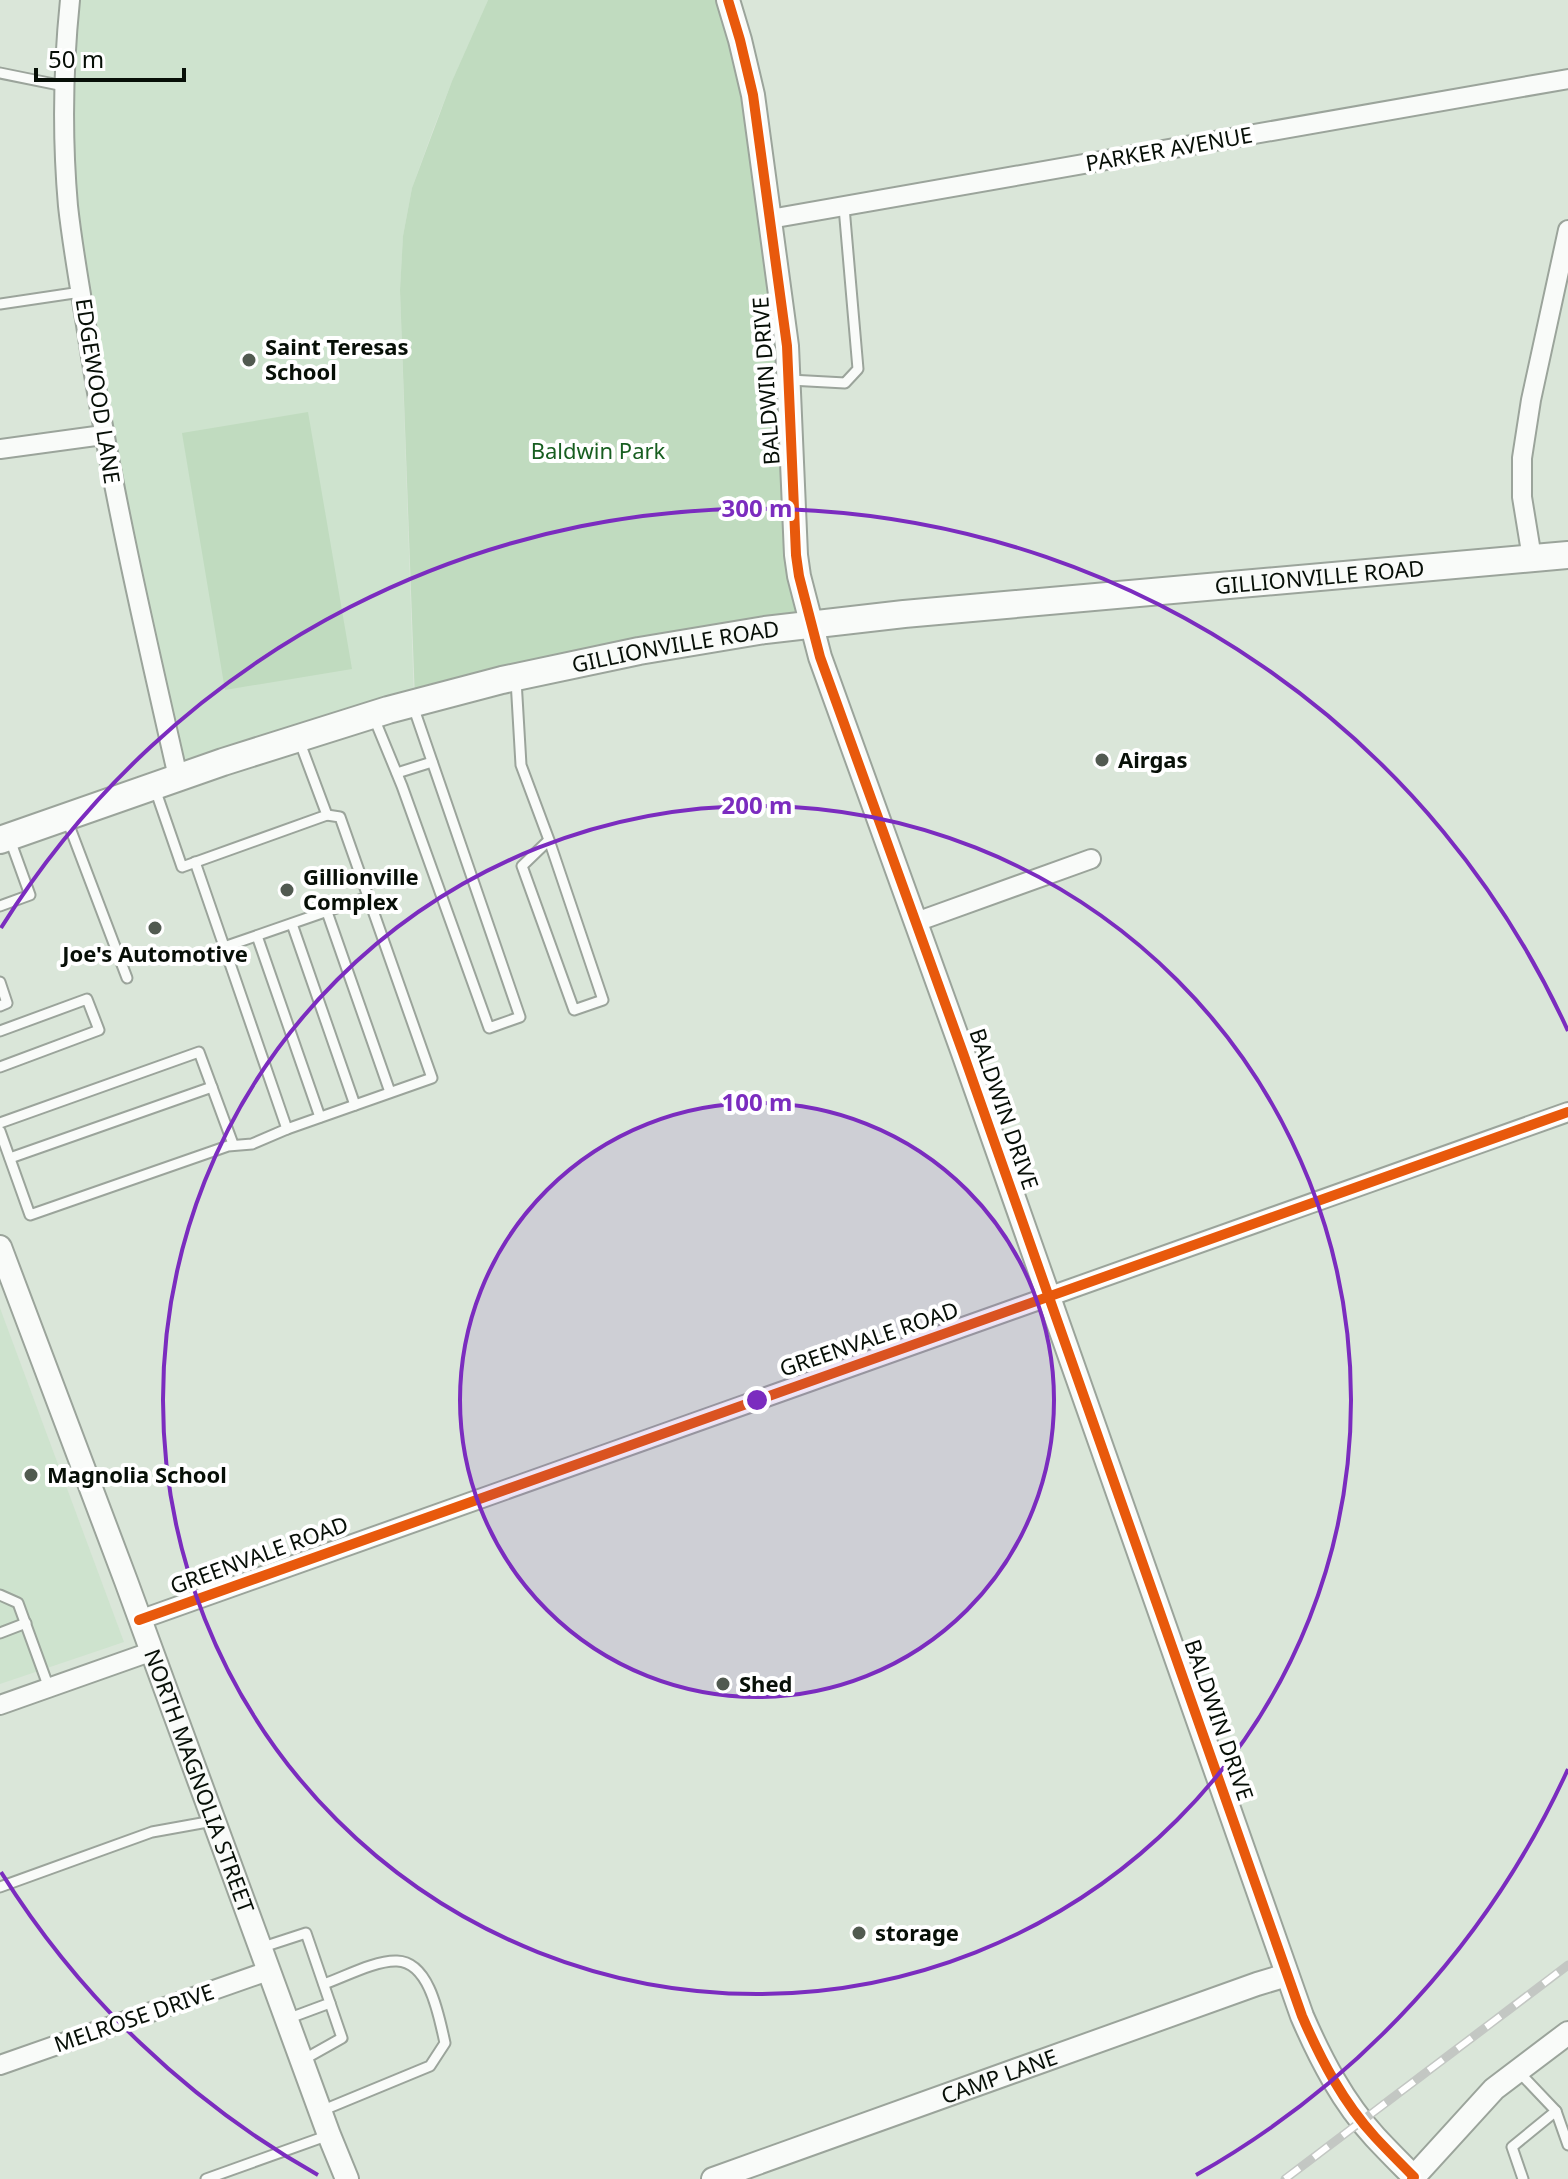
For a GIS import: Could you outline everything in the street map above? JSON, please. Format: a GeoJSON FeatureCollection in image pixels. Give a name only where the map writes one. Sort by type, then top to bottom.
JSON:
{"type":"FeatureCollection","features":[{"type":"Feature","properties":{"kind":"main road","name":"GILLIONVILLE ROAD"},"geometry":{"type":"LineString","coordinates":[[5,838],[166,781],[372,715],[515,677],[639,651],[765,630],[904,614],[1568,555]]}},
{"type":"Feature","properties":{"kind":"street","name":"EDGEWOOD LANE"},"geometry":{"type":"LineString","coordinates":[[70,0],[64,86],[69,208],[103,435],[166,781]]}},
{"type":"Feature","properties":{"kind":"street","name":"BALDWIN DRIVE"},"geometry":{"type":"LineString","coordinates":[[728,0],[753,95],[787,346],[796,555],[820,657],[1287,1975],[1318,2054],[1335,2084],[1374,2136],[1413,2178]]}},
{"type":"Feature","properties":{"kind":"street","name":"PARKER AVENUE"},"geometry":{"type":"LineString","coordinates":[[770,219],[1568,79]]}},
{"type":"Feature","properties":{"kind":"street"},"geometry":{"type":"LineString","coordinates":[[1532,558],[1522,497],[1522,458],[1531,400],[1568,230]]}},
{"type":"Feature","properties":{"kind":"street"},"geometry":{"type":"LineString","coordinates":[[0,449],[103,435]]}},
{"type":"Feature","properties":{"kind":"street"},"geometry":{"type":"LineString","coordinates":[[916,922],[1091,859]]}},
{"type":"Feature","properties":{"kind":"street","name":"GREENVALE ROAD"},"geometry":{"type":"LineString","coordinates":[[139,1620],[1568,1112]]}},
{"type":"Feature","properties":{"kind":"street","name":"NORTH MAGNOLIA STREET"},"geometry":{"type":"LineString","coordinates":[[0,1247],[347,2179]]}},
{"type":"Feature","properties":{"kind":"street"},"geometry":{"type":"LineString","coordinates":[[0,1705],[150,1652]]}},
{"type":"Feature","properties":{"kind":"street","name":"MELROSE DRIVE"},"geometry":{"type":"LineString","coordinates":[[0,2065],[268,1971]]}},
{"type":"Feature","properties":{"kind":"street","name":"CAMP LANE"},"geometry":{"type":"LineString","coordinates":[[713,2179],[1287,1975]]}},
{"type":"Feature","properties":{"kind":"street"},"geometry":{"type":"LineString","coordinates":[[1413,2178],[1494,2089],[1568,2033]]}},
{"type":"Feature","properties":{"kind":"lane"},"geometry":{"type":"LineString","coordinates":[[0,73],[64,86]]}},
{"type":"Feature","properties":{"kind":"lane"},"geometry":{"type":"LineString","coordinates":[[790,380],[845,383],[858,369],[844,207]]}},
{"type":"Feature","properties":{"kind":"lane"},"geometry":{"type":"LineString","coordinates":[[0,304],[81,292]]}},
{"type":"Feature","properties":{"kind":"lane"},"geometry":{"type":"LineString","coordinates":[[515,677],[521,765],[549,840],[603,1000],[574,1010],[522,866],[549,840]]}},
{"type":"Feature","properties":{"kind":"lane"},"geometry":{"type":"LineString","coordinates":[[372,715],[397,773],[489,1028],[520,1017],[412,704]]}},
{"type":"Feature","properties":{"kind":"lane"},"geometry":{"type":"LineString","coordinates":[[298,738],[327,815]]}},
{"type":"Feature","properties":{"kind":"lane"},"geometry":{"type":"LineString","coordinates":[[397,773],[432,762]]}},
{"type":"Feature","properties":{"kind":"lane"},"geometry":{"type":"LineString","coordinates":[[0,1131],[30,1215],[233,1144],[252,1144],[432,1078],[340,817],[327,815],[182,867],[166,781]]}},
{"type":"Feature","properties":{"kind":"lane"},"geometry":{"type":"LineString","coordinates":[[66,816],[127,978]]}},
{"type":"Feature","properties":{"kind":"lane"},"geometry":{"type":"LineString","coordinates":[[0,906],[30,895],[5,838]]}},
{"type":"Feature","properties":{"kind":"lane"},"geometry":{"type":"LineString","coordinates":[[195,862],[287,1129]]}},
{"type":"Feature","properties":{"kind":"lane"},"geometry":{"type":"LineString","coordinates":[[224,947],[368,897]]}},
{"type":"Feature","properties":{"kind":"lane"},"geometry":{"type":"LineString","coordinates":[[327,912],[390,1092]]}},
{"type":"Feature","properties":{"kind":"lane"},"geometry":{"type":"LineString","coordinates":[[292,924],[355,1105]]}},
{"type":"Feature","properties":{"kind":"lane"},"geometry":{"type":"LineString","coordinates":[[257,936],[320,1117]]}},
{"type":"Feature","properties":{"kind":"lane"},"geometry":{"type":"LineString","coordinates":[[0,982],[7,1003],[0,1006]]}},
{"type":"Feature","properties":{"kind":"lane"},"geometry":{"type":"LineString","coordinates":[[0,1031],[87,999],[99,1030],[0,1067]]}},
{"type":"Feature","properties":{"kind":"lane"},"geometry":{"type":"LineString","coordinates":[[0,1123],[199,1052],[233,1144]]}},
{"type":"Feature","properties":{"kind":"lane"},"geometry":{"type":"LineString","coordinates":[[10,1158],[212,1087]]}},
{"type":"Feature","properties":{"kind":"lane"},"geometry":{"type":"LineString","coordinates":[[0,1595],[18,1603],[49,1688]]}},
{"type":"Feature","properties":{"kind":"lane"},"geometry":{"type":"LineString","coordinates":[[0,1633],[26,1623]]}},
{"type":"Feature","properties":{"kind":"lane"},"geometry":{"type":"LineString","coordinates":[[0,1887],[152,1832],[213,1821]]}},
{"type":"Feature","properties":{"kind":"lane"},"geometry":{"type":"LineString","coordinates":[[260,1948],[306,1933],[342,2038],[301,2061]]}},
{"type":"Feature","properties":{"kind":"lane"},"geometry":{"type":"LineString","coordinates":[[320,2111],[430,2066],[445,2043],[439,2015],[424,1977],[412,1964],[396,1961],[378,1964],[324,1984]]}},
{"type":"Feature","properties":{"kind":"lane"},"geometry":{"type":"LineString","coordinates":[[286,2019],[330,2003]]}},
{"type":"Feature","properties":{"kind":"lane"},"geometry":{"type":"LineString","coordinates":[[1518,2071],[1556,2111],[1568,2145]]}},
{"type":"Feature","properties":{"kind":"lane"},"geometry":{"type":"LineString","coordinates":[[1523,2179],[1512,2147],[1556,2111]]}},
{"type":"Feature","properties":{"kind":"lane"},"geometry":{"type":"LineString","coordinates":[[206,2179],[329,2135]]}},
{"type":"Feature","properties":{"kind":"shaded area","name":"Saint Teresas School"},"geometry":{"type":"Polygon","coordinates":[[[76,0],[488,0],[452,81],[412,188],[403,236],[400,290],[414,700],[180,774],[107,429],[72,210],[67,84],[76,0]]]}},
{"type":"Feature","properties":{"kind":"shaded area","name":"Magnolia School"},"geometry":{"type":"Polygon","coordinates":[[[0,1308],[124,1642],[0,1684],[0,1308]]]}},
{"type":"Feature","properties":{"kind":"green space","name":"Baldwin Park"},"geometry":{"type":"Polygon","coordinates":[[[488,0],[726,0],[752,95],[809,623],[415,700],[400,290],[403,236],[412,188],[452,81],[488,0]]]}},
{"type":"Feature","properties":{"kind":"green space"},"geometry":{"type":"Polygon","coordinates":[[[308,412],[352,669],[225,690],[182,433],[308,412]]]}},
{"type":"Feature","properties":{"kind":"railway"},"geometry":{"type":"LineString","coordinates":[[1285,2179],[1568,1965]]}},
{"type":"Feature","properties":{"kind":"cycle path"},"geometry":{"type":"LineString","coordinates":[[728,0],[753,95],[787,346],[796,555],[820,657],[963,1053],[1302,2016],[1343,2095],[1363,2124],[1414,2177],[1412,2179]]}},
{"type":"Feature","properties":{"kind":"cycle path"},"geometry":{"type":"LineString","coordinates":[[139,1620],[1568,1112]]}},
{"type":"Feature","properties":{"kind":"place","name":"Saint Teresas School"},"geometry":{"type":"Point","coordinates":[249,360]}},
{"type":"Feature","properties":{"kind":"place","name":"Airgas"},"geometry":{"type":"Point","coordinates":[1102,760]}},
{"type":"Feature","properties":{"kind":"place","name":"Gillionville Complex"},"geometry":{"type":"Point","coordinates":[287,890]}},
{"type":"Feature","properties":{"kind":"place","name":"Joe's Automotive"},"geometry":{"type":"Point","coordinates":[155,928]}},
{"type":"Feature","properties":{"kind":"place","name":"Magnolia School"},"geometry":{"type":"Point","coordinates":[31,1475]}},
{"type":"Feature","properties":{"kind":"place","name":"Shed"},"geometry":{"type":"Point","coordinates":[723,1684]}},
{"type":"Feature","properties":{"kind":"place","name":"storage"},"geometry":{"type":"Point","coordinates":[859,1933]}}]}
